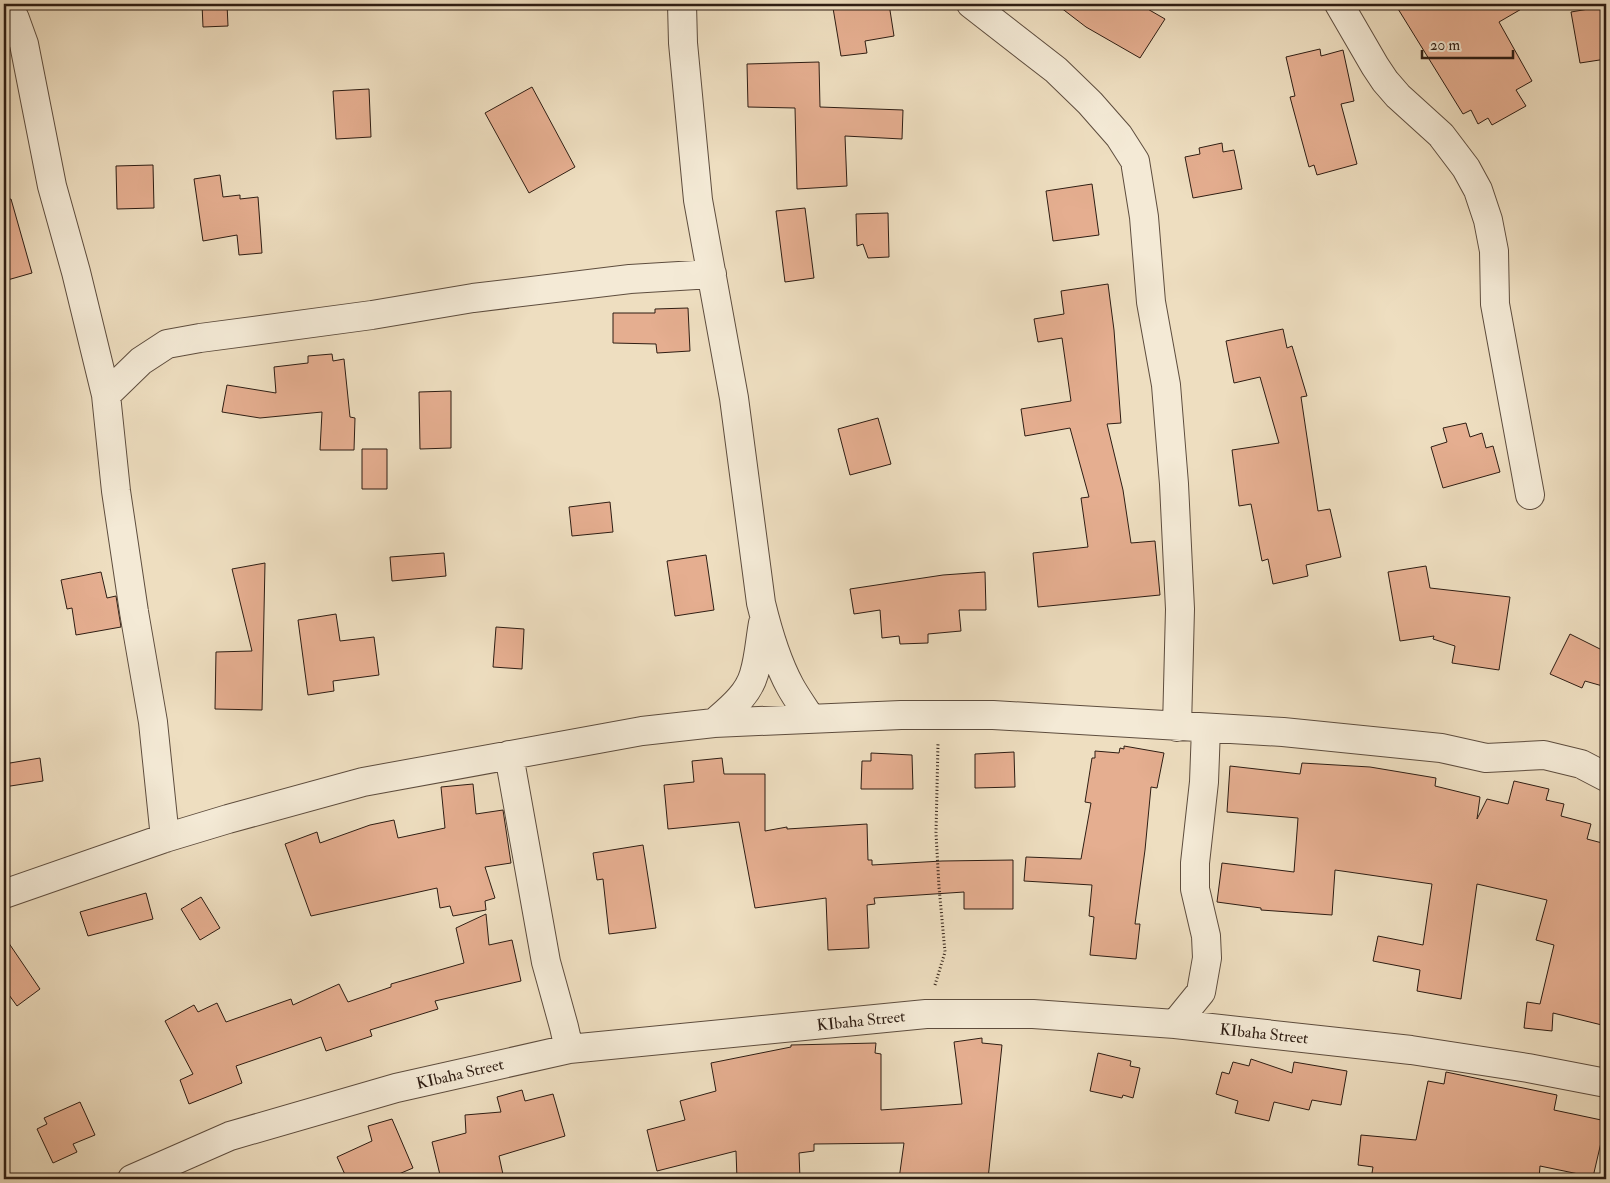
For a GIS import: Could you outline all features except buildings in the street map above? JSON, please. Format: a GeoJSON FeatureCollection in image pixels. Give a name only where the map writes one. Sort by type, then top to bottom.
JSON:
{"type":"FeatureCollection","features":[{"type":"Feature","properties":{"kind":"street"},"geometry":{"type":"LineString","coordinates":[[8,4],[16,19],[24,44],[52,186],[76,272],[106,395],[120,518],[153,722],[165,838]]}},
{"type":"Feature","properties":{"kind":"street"},"geometry":{"type":"LineString","coordinates":[[682,4],[683,44],[698,200],[734,398],[764,617],[780,665],[790,686],[811,719]]}},
{"type":"Feature","properties":{"kind":"street"},"geometry":{"type":"LineString","coordinates":[[970,4],[1056,70],[1114,128],[1126,144],[1135,161],[1144,218],[1151,302],[1166,386],[1174,484],[1180,609],[1177,726]]}},
{"type":"Feature","properties":{"kind":"street"},"geometry":{"type":"LineString","coordinates":[[1339,4],[1388,85],[1441,135],[1466,168],[1478,190],[1488,220],[1494,251],[1495,304],[1530,496]]}},
{"type":"Feature","properties":{"kind":"street"},"geometry":{"type":"LineString","coordinates":[[106,395],[141,360],[167,344],[372,315],[473,298],[630,279],[712,274]]}},
{"type":"Feature","properties":{"kind":"street"},"geometry":{"type":"LineString","coordinates":[[714,723],[744,694],[754,675],[764,617]]}},
{"type":"Feature","properties":{"kind":"street"},"geometry":{"type":"LineString","coordinates":[[4,894],[165,838],[363,782],[642,731],[714,723],[811,719],[993,716],[1283,732],[1432,747],[1486,758],[1544,755],[1581,764],[1606,777]]}},
{"type":"Feature","properties":{"kind":"street"},"geometry":{"type":"LineString","coordinates":[[1175,1024],[1201,992],[1206,958],[1206,936],[1195,889],[1195,863],[1204,782],[1206,728]]}},
{"type":"Feature","properties":{"kind":"street"},"geometry":{"type":"LineString","coordinates":[[509,755],[546,962],[569,1049]]}},
{"type":"Feature","properties":{"kind":"street","name":"KIbaha Street"},"geometry":{"type":"LineString","coordinates":[[132,1179],[248,1130],[396,1088],[569,1049],[926,1014],[1033,1014],[1175,1024],[1411,1050],[1528,1068],[1606,1084]]}},
{"type":"Feature","properties":{"kind":"path"},"geometry":{"type":"LineString","coordinates":[[926,1014],[945,952],[936,833],[938,716]]}}]}
